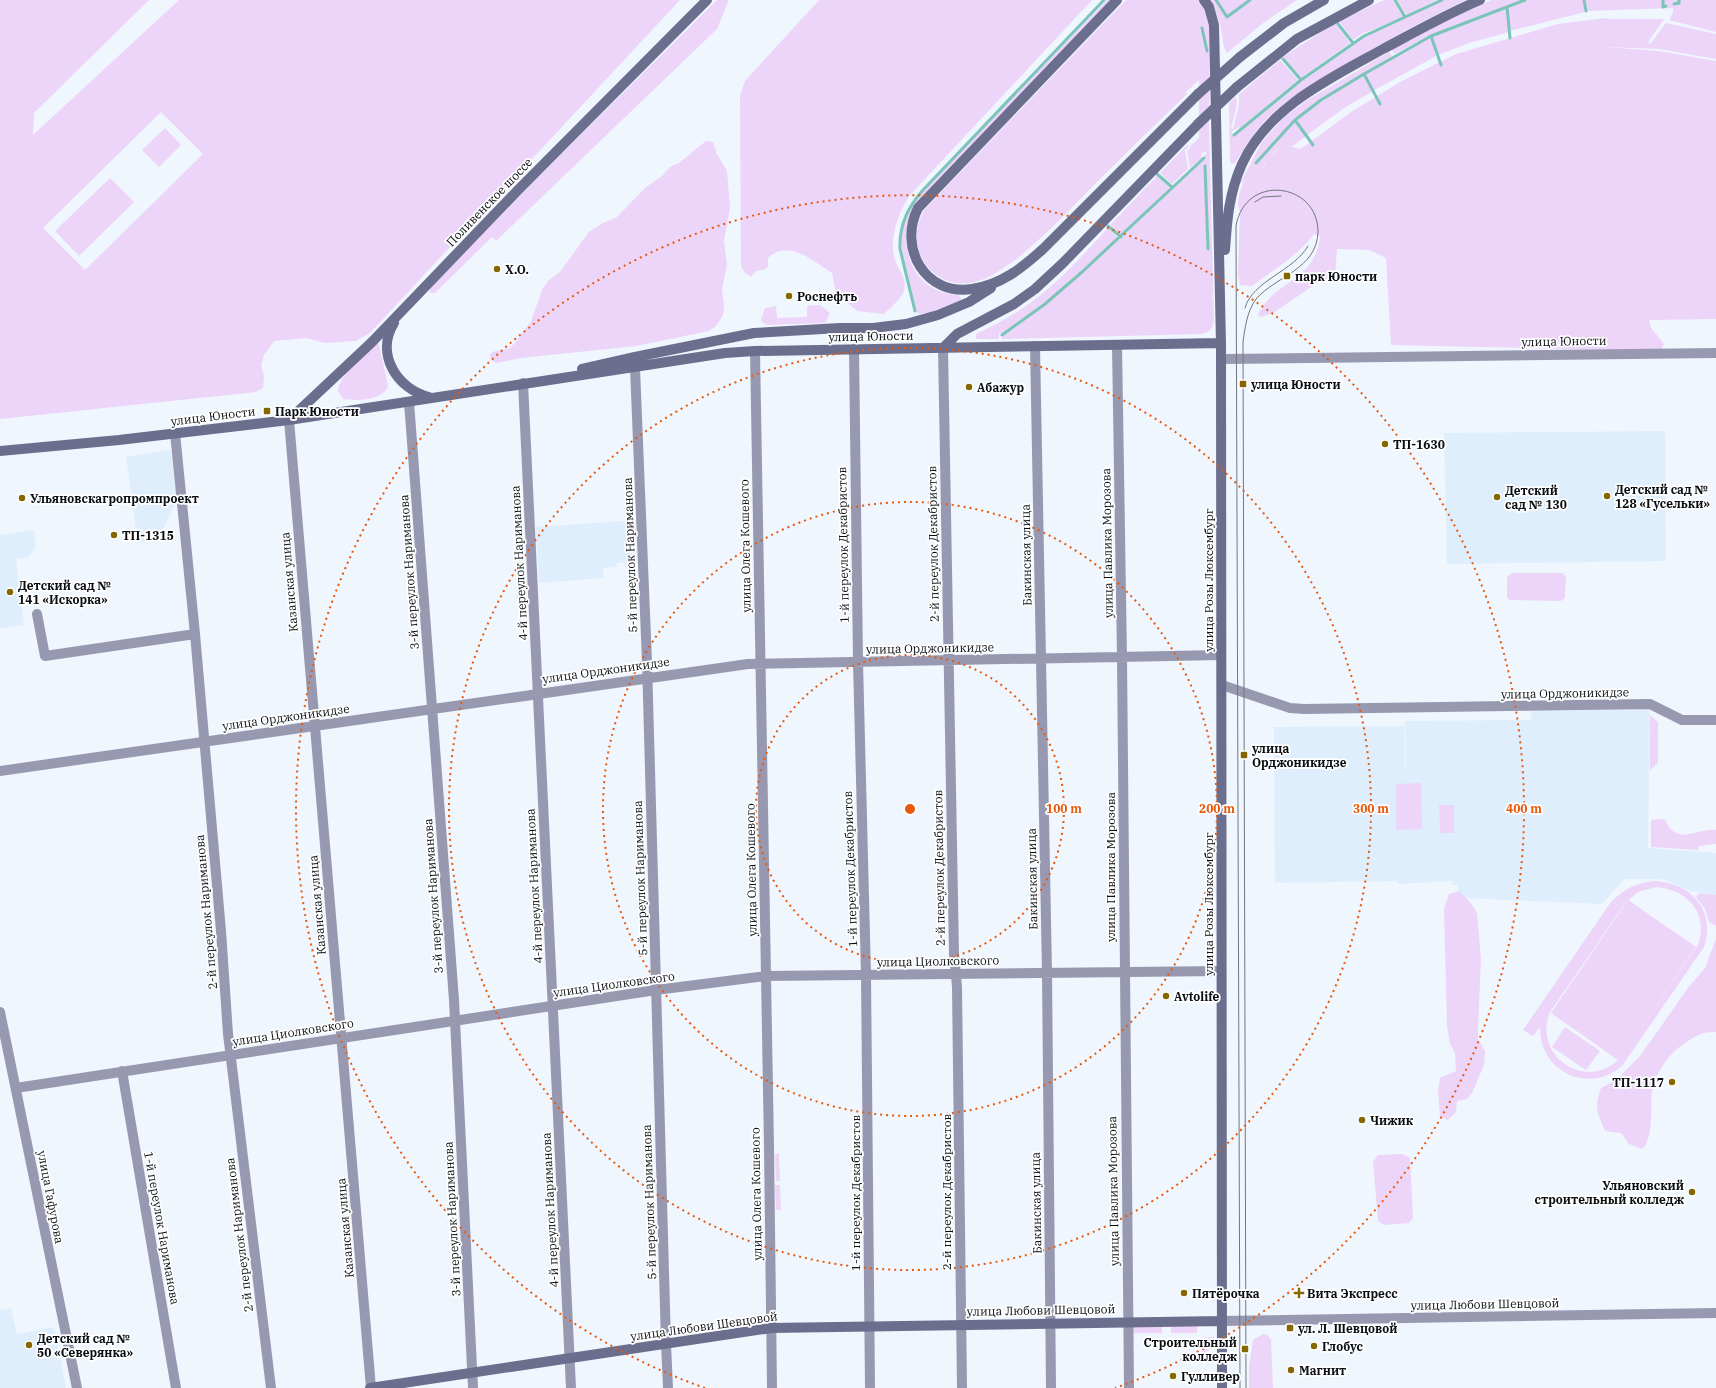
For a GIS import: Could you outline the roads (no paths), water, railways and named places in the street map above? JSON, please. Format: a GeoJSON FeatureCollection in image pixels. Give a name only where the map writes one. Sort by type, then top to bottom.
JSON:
{"type":"FeatureCollection","features":[{"type":"Feature","properties":{"kind":"main road","name":"Поливенское шоссе"},"geometry":{"type":"LineString","coordinates":[[289,420],[398,316],[518,190],[707,0]]}},
{"type":"Feature","properties":{"kind":"main road"},"geometry":{"type":"LineString","coordinates":[[1117,0],[923,201],[914,215],[910,231],[910,240],[914,256],[922,270],[934,281],[949,288],[965,290],[982,287],[1006,278],[1026,264],[1043,249],[1198,94],[1240,56],[1284,23],[1324,0]]}},
{"type":"Feature","properties":{"kind":"main road"},"geometry":{"type":"LineString","coordinates":[[1204,0],[1212,16],[1214,25],[1221,324]]}},
{"type":"Feature","properties":{"kind":"main road"},"geometry":{"type":"LineString","coordinates":[[943,348],[956,334],[1014,304],[1035,289],[1064,263],[1199,123],[1237,87],[1297,39],[1369,0]]}},
{"type":"Feature","properties":{"kind":"main road"},"geometry":{"type":"LineString","coordinates":[[1221,324],[1228,211],[1234,184],[1242,164],[1262,134],[1282,112],[1312,90],[1430,24],[1480,0]]}},
{"type":"Feature","properties":{"kind":"main road","name":"улица Юности"},"geometry":{"type":"LineString","coordinates":[[523,383],[635,357],[754,333],[840,328],[873,328],[906,324],[938,315],[969,302],[1006,278]]}},
{"type":"Feature","properties":{"kind":"main road"},"geometry":{"type":"LineString","coordinates":[[398,316],[392,326],[388,338],[387,350],[392,367],[401,382],[410,390],[420,395],[432,398]]}},
{"type":"Feature","properties":{"kind":"main road","name":"улица Розы Люксембург"},"geometry":{"type":"LineString","coordinates":[[1221,324],[1222,1388]]}},
{"type":"Feature","properties":{"kind":"main road","name":"улица Юности"},"geometry":{"type":"LineString","coordinates":[[0,451],[289,420],[523,383],[755,351],[1221,343]]}},
{"type":"Feature","properties":{"kind":"main road","name":"улица Любови Шевцовой"},"geometry":{"type":"LineString","coordinates":[[371,1388],[771,1328],[1221,1321]]}},
{"type":"Feature","properties":{"kind":"street","name":"улица Павлика Морозова"},"geometry":{"type":"LineString","coordinates":[[1117,345],[1122,657],[1129,1388]]}},
{"type":"Feature","properties":{"kind":"street","name":"Бакинская улица"},"geometry":{"type":"LineString","coordinates":[[1035,346],[1047,973],[1051,1388]]}},
{"type":"Feature","properties":{"kind":"street","name":"2-й переулок Декабристов"},"geometry":{"type":"LineString","coordinates":[[943,348],[954,954],[956,974],[962,1388]]}},
{"type":"Feature","properties":{"kind":"street","name":"1-й переулок Декабристов"},"geometry":{"type":"LineString","coordinates":[[854,349],[858,662],[866,975],[870,1388]]}},
{"type":"Feature","properties":{"kind":"street","name":"улица Олега Кошевого"},"geometry":{"type":"LineString","coordinates":[[755,351],[772,1388]]}},
{"type":"Feature","properties":{"kind":"street","name":"улица Юности"},"geometry":{"type":"LineString","coordinates":[[1221,359],[1716,353]]}},
{"type":"Feature","properties":{"kind":"street","name":"5-й переулок Нариманова"},"geometry":{"type":"LineString","coordinates":[[635,368],[648,678],[668,1388]]}},
{"type":"Feature","properties":{"kind":"street","name":"4-й переулок Нариманова"},"geometry":{"type":"LineString","coordinates":[[523,383],[571,1388]]}},
{"type":"Feature","properties":{"kind":"street","name":"3-й переулок Нариманова"},"geometry":{"type":"LineString","coordinates":[[409,402],[455,1021],[472,1373],[474,1388]]}},
{"type":"Feature","properties":{"kind":"street","name":"Казанская улица"},"geometry":{"type":"LineString","coordinates":[[289,420],[371,1388]]}},
{"type":"Feature","properties":{"kind":"street","name":"2-й переулок Нариманова"},"geometry":{"type":"LineString","coordinates":[[175,433],[195,634],[230,1055],[271,1388]]}},
{"type":"Feature","properties":{"kind":"street"},"geometry":{"type":"LineString","coordinates":[[37,614],[45,656],[195,634]]}},
{"type":"Feature","properties":{"kind":"street","name":"улица Орджоникидзе"},"geometry":{"type":"LineString","coordinates":[[0,771],[538,693],[760,664],[1221,655]]}},
{"type":"Feature","properties":{"kind":"street","name":"улица Орджоникидзе"},"geometry":{"type":"LineString","coordinates":[[1222,685],[1290,708],[1304,710],[1650,704],[1682,720],[1716,720]]}},
{"type":"Feature","properties":{"kind":"street","name":"улица Циолковского"},"geometry":{"type":"LineString","coordinates":[[16,1088],[656,990],[766,976],[1221,971]]}},
{"type":"Feature","properties":{"kind":"street","name":"улица Гафурова"},"geometry":{"type":"LineString","coordinates":[[0,1012],[77,1388]]}},
{"type":"Feature","properties":{"kind":"street","name":"1-й переулок Нариманова"},"geometry":{"type":"LineString","coordinates":[[122,1071],[176,1388]]}},
{"type":"Feature","properties":{"kind":"street","name":"улица Любови Шевцовой"},"geometry":{"type":"LineString","coordinates":[[1221,1321],[1716,1313]]}},
{"type":"Feature","properties":{"kind":"waterway"},"geometry":{"type":"LineString","coordinates":[[915,311],[900,249],[903,224],[913,203],[923,190],[1104,0]]}},
{"type":"Feature","properties":{"kind":"waterway"},"geometry":{"type":"LineString","coordinates":[[1216,0],[1227,17],[1250,0]]}},
{"type":"Feature","properties":{"kind":"waterway"},"geometry":{"type":"LineString","coordinates":[[1395,0],[1405,17]]}},
{"type":"Feature","properties":{"kind":"waterway"},"geometry":{"type":"LineString","coordinates":[[1234,135],[1301,80],[1364,36],[1442,0]]}},
{"type":"Feature","properties":{"kind":"waterway"},"geometry":{"type":"LineString","coordinates":[[1256,163],[1295,120],[1321,100],[1431,36],[1525,0]]}},
{"type":"Feature","properties":{"kind":"waterway"},"geometry":{"type":"LineString","coordinates":[[1584,0],[1586,11]]}},
{"type":"Feature","properties":{"kind":"waterway"},"geometry":{"type":"LineString","coordinates":[[1663,0],[1663,7],[1666,6]]}},
{"type":"Feature","properties":{"kind":"waterway"},"geometry":{"type":"LineString","coordinates":[[1674,4],[1679,3],[1679,0]]}},
{"type":"Feature","properties":{"kind":"waterway"},"geometry":{"type":"LineString","coordinates":[[1507,7],[1510,38]]}},
{"type":"Feature","properties":{"kind":"waterway"},"geometry":{"type":"LineString","coordinates":[[1338,24],[1353,43]]}},
{"type":"Feature","properties":{"kind":"waterway"},"geometry":{"type":"LineString","coordinates":[[1202,28],[1207,51]]}},
{"type":"Feature","properties":{"kind":"waterway"},"geometry":{"type":"LineString","coordinates":[[1431,36],[1441,65]]}},
{"type":"Feature","properties":{"kind":"waterway"},"geometry":{"type":"LineString","coordinates":[[1283,59],[1301,80]]}},
{"type":"Feature","properties":{"kind":"waterway"},"geometry":{"type":"LineString","coordinates":[[1364,74],[1380,104]]}},
{"type":"Feature","properties":{"kind":"waterway"},"geometry":{"type":"LineString","coordinates":[[1295,120],[1313,145]]}},
{"type":"Feature","properties":{"kind":"waterway"},"geometry":{"type":"LineString","coordinates":[[1002,335],[1045,304],[1082,272],[1204,158]]}},
{"type":"Feature","properties":{"kind":"waterway"},"geometry":{"type":"LineString","coordinates":[[1205,166],[1208,249]]}},
{"type":"Feature","properties":{"kind":"waterway"},"geometry":{"type":"LineString","coordinates":[[1157,174],[1172,187]]}},
{"type":"Feature","properties":{"kind":"waterway"},"geometry":{"type":"LineString","coordinates":[[1108,226],[1121,237]]}},
{"type":"Feature","properties":{"kind":"tram line"},"geometry":{"type":"LineString","coordinates":[[1240,1388],[1236,226],[1242,209],[1253,198],[1266,191],[1280,190],[1294,194],[1306,203],[1315,215],[1318,232],[1316,245],[1311,255],[1294,271],[1264,291],[1256,299],[1248,314],[1243,342],[1246,1388]]}},
{"type":"Feature","properties":{"kind":"tram line"},"geometry":{"type":"LineString","coordinates":[[1255,202],[1263,197],[1281,196]]}},
{"type":"Feature","properties":{"kind":"tram line"},"geometry":{"type":"LineString","coordinates":[[1245,308],[1249,299],[1256,290],[1302,255],[1308,246]]}},
{"type":"Feature","properties":{"kind":"place","name":"Х.О."},"geometry":{"type":"Point","coordinates":[497,269]}},
{"type":"Feature","properties":{"kind":"place","name":"парк Юности"},"geometry":{"type":"Point","coordinates":[1287,276]}},
{"type":"Feature","properties":{"kind":"place","name":"Роснефть"},"geometry":{"type":"Point","coordinates":[789,296]}},
{"type":"Feature","properties":{"kind":"place","name":"улица Юности"},"geometry":{"type":"Point","coordinates":[1243,384]}},
{"type":"Feature","properties":{"kind":"place","name":"Абажур"},"geometry":{"type":"Point","coordinates":[969,387]}},
{"type":"Feature","properties":{"kind":"place","name":"Парк Юности"},"geometry":{"type":"Point","coordinates":[267,411]}},
{"type":"Feature","properties":{"kind":"place","name":"ТП-1630"},"geometry":{"type":"Point","coordinates":[1385,444]}},
{"type":"Feature","properties":{"kind":"place","name":"Детский сад № 128 «Гусельки»"},"geometry":{"type":"Point","coordinates":[1607,496]}},
{"type":"Feature","properties":{"kind":"place","name":"Детский сад № 130"},"geometry":{"type":"Point","coordinates":[1497,497]}},
{"type":"Feature","properties":{"kind":"place","name":"Ульяновскагропромпроект"},"geometry":{"type":"Point","coordinates":[22,498]}},
{"type":"Feature","properties":{"kind":"place","name":"ТП-1315"},"geometry":{"type":"Point","coordinates":[114,535]}},
{"type":"Feature","properties":{"kind":"place","name":"Детский сад № 141 «Искорка»"},"geometry":{"type":"Point","coordinates":[10,592]}},
{"type":"Feature","properties":{"kind":"place","name":"улица Орджоникидзе"},"geometry":{"type":"Point","coordinates":[1244,755]}},
{"type":"Feature","properties":{"kind":"place","name":"Avtolife"},"geometry":{"type":"Point","coordinates":[1166,996]}},
{"type":"Feature","properties":{"kind":"place","name":"ТП-1117"},"geometry":{"type":"Point","coordinates":[1672,1082]}},
{"type":"Feature","properties":{"kind":"place","name":"Чижик"},"geometry":{"type":"Point","coordinates":[1362,1120]}},
{"type":"Feature","properties":{"kind":"place","name":"Ульяновский строительный колледж"},"geometry":{"type":"Point","coordinates":[1692,1192]}},
{"type":"Feature","properties":{"kind":"place","name":"Пятёрочка"},"geometry":{"type":"Point","coordinates":[1184,1293]}},
{"type":"Feature","properties":{"kind":"place","name":"Вита Экспресс"},"geometry":{"type":"Point","coordinates":[1299,1293]}},
{"type":"Feature","properties":{"kind":"place","name":"ул. Л. Шевцовой"},"geometry":{"type":"Point","coordinates":[1290,1328]}},
{"type":"Feature","properties":{"kind":"place","name":"Детский сад № 50 «Северянка»"},"geometry":{"type":"Point","coordinates":[29,1345]}},
{"type":"Feature","properties":{"kind":"place","name":"Глобус"},"geometry":{"type":"Point","coordinates":[1314,1346]}},
{"type":"Feature","properties":{"kind":"place","name":"Строительный колледж"},"geometry":{"type":"Point","coordinates":[1245,1349]}},
{"type":"Feature","properties":{"kind":"place","name":"Магнит"},"geometry":{"type":"Point","coordinates":[1291,1370]}},
{"type":"Feature","properties":{"kind":"place","name":"Гулливер"},"geometry":{"type":"Point","coordinates":[1173,1376]}}]}
